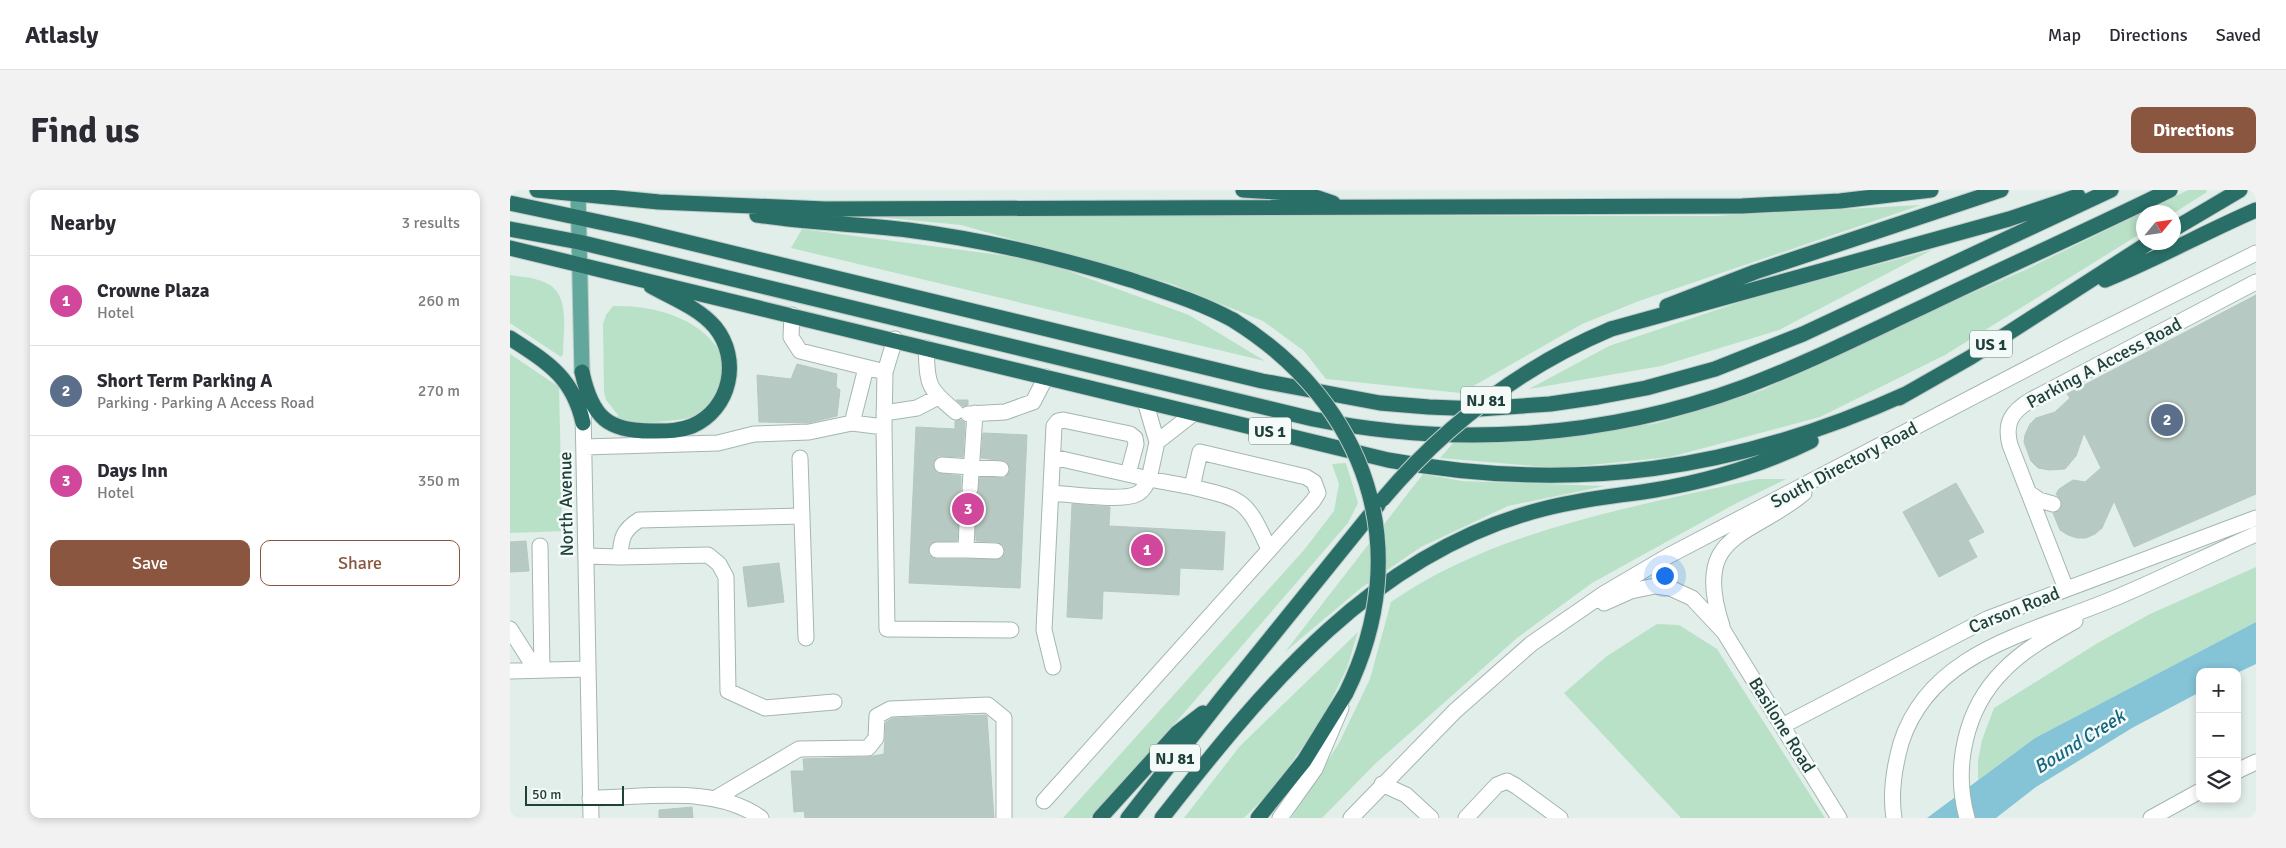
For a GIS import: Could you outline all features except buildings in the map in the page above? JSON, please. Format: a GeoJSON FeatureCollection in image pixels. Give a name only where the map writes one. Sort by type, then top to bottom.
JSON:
{"type":"FeatureCollection","features":[{"type":"Feature","properties":{"kind":"highway"},"geometry":{"type":"LineString","coordinates":[[537,190],[578,192],[679,203],[794,221],[887,228],[999,244],[1087,266],[1209,307],[1233,320],[1286,357],[1318,392],[1344,432],[1368,487],[1377,535],[1377,596],[1367,643],[1346,693],[1304,761],[1258,818]]}},
{"type":"Feature","properties":{"kind":"highway"},"geometry":{"type":"LineString","coordinates":[[1243,190],[1306,194],[1344,207]]}},
{"type":"Feature","properties":{"kind":"highway"},"geometry":{"type":"LineString","coordinates":[[679,203],[825,209],[1742,206],[1840,201],[1931,190]]}},
{"type":"Feature","properties":{"kind":"highway"},"geometry":{"type":"LineString","coordinates":[[1611,329],[1740,278],[2001,190]]}},
{"type":"Feature","properties":{"kind":"highway"},"geometry":{"type":"LineString","coordinates":[[1611,329],[2009,219],[2095,190]]}},
{"type":"Feature","properties":{"kind":"highway"},"geometry":{"type":"LineString","coordinates":[[510,203],[578,217],[1270,382],[1380,403],[1429,407],[1479,408],[1550,404],[1598,397],[1661,384],[1722,366],[1803,334],[2111,190]]}},
{"type":"Feature","properties":{"kind":"highway"},"geometry":{"type":"LineString","coordinates":[[510,229],[579,242],[1313,419],[1361,428],[1411,433],[1507,435],[1580,428],[1627,420],[1674,409],[1743,387],[1811,359],[2170,190]]}},
{"type":"Feature","properties":{"kind":"highway"},"geometry":{"type":"LineString","coordinates":[[2181,225],[2240,190]]}},
{"type":"Feature","properties":{"kind":"highway"},"geometry":{"type":"LineString","coordinates":[[2074,293],[2154,260],[2196,237],[2256,210]]}},
{"type":"Feature","properties":{"kind":"highway","name":"US 1"},"geometry":{"type":"LineString","coordinates":[[510,248],[895,339],[1380,458],[1436,468],[1508,475],[1581,476],[1677,466],[1764,447],[1840,423],[1908,393],[1950,370],[2074,293],[2138,250]]}},
{"type":"Feature","properties":{"kind":"highway"},"geometry":{"type":"LineString","coordinates":[[582,372],[588,394],[596,410],[614,426],[630,431],[685,429],[701,421],[721,401],[728,384],[730,367],[727,350],[720,334],[709,321],[695,310],[634,277]]}},
{"type":"Feature","properties":{"kind":"highway","name":"NJ 81"},"geometry":{"type":"LineString","coordinates":[[1128,818],[1382,500],[1424,454],[1483,402],[1542,363],[1611,329]]}},
{"type":"Feature","properties":{"kind":"highway"},"geometry":{"type":"LineString","coordinates":[[510,338],[542,359],[563,377],[575,397],[583,423]]}},
{"type":"Feature","properties":{"kind":"highway"},"geometry":{"type":"LineString","coordinates":[[1162,818],[1239,721],[1309,648],[1384,584],[1445,545],[1491,524],[1540,509],[1677,486],[1753,466],[1787,452],[1908,393]]}},
{"type":"Feature","properties":{"kind":"highway"},"geometry":{"type":"LineString","coordinates":[[1100,818],[1177,733],[1222,698]]}},
{"type":"Feature","properties":{"kind":"main road","name":"North Avenue"},"geometry":{"type":"LineString","coordinates":[[578,192],[582,372]]}},
{"type":"Feature","properties":{"kind":"street","name":"South Directory Road"},"geometry":{"type":"LineString","coordinates":[[1455,711],[1531,644],[1646,568],[2076,343],[2256,253]]}},
{"type":"Feature","properties":{"kind":"street","name":"Parking A Access Road"},"geometry":{"type":"LineString","coordinates":[[2066,589],[2008,435],[2010,419],[2016,410],[2256,282]]}},
{"type":"Feature","properties":{"kind":"street"},"geometry":{"type":"LineString","coordinates":[[792,315],[791,337],[800,351],[885,372]]}},
{"type":"Feature","properties":{"kind":"street"},"geometry":{"type":"LineString","coordinates":[[895,339],[885,372],[886,629],[1011,630]]}},
{"type":"Feature","properties":{"kind":"street"},"geometry":{"type":"LineString","coordinates":[[926,348],[928,382],[938,397],[966,413],[1005,412],[1033,402],[1046,377]]}},
{"type":"Feature","properties":{"kind":"street"},"geometry":{"type":"LineString","coordinates":[[852,423],[866,368]]}},
{"type":"Feature","properties":{"kind":"street","name":"North Avenue"},"geometry":{"type":"LineString","coordinates":[[582,372],[590,818]]}},
{"type":"Feature","properties":{"kind":"street"},"geometry":{"type":"LineString","coordinates":[[584,447],[718,443],[754,434],[809,432],[852,423],[884,420],[917,408],[938,397]]}},
{"type":"Feature","properties":{"kind":"street"},"geometry":{"type":"LineString","coordinates":[[1050,493],[1102,497],[1132,496],[1139,493],[1149,479],[1157,442],[1145,401]]}},
{"type":"Feature","properties":{"kind":"street"},"geometry":{"type":"LineString","coordinates":[[966,413],[971,466],[970,489]]}},
{"type":"Feature","properties":{"kind":"street"},"geometry":{"type":"LineString","coordinates":[[1157,442],[1194,413]]}},
{"type":"Feature","properties":{"kind":"street"},"geometry":{"type":"LineString","coordinates":[[1053,668],[1044,630],[1054,426],[1058,421],[1064,420],[1130,434],[1135,438],[1136,444],[1128,474]]}},
{"type":"Feature","properties":{"kind":"street"},"geometry":{"type":"LineString","coordinates":[[1044,802],[1313,501],[1318,493],[1314,482],[1306,477],[1200,452],[1192,487]]}},
{"type":"Feature","properties":{"kind":"street"},"geometry":{"type":"LineString","coordinates":[[1053,457],[1192,487],[1241,501],[1255,519],[1267,545],[1271,548]]}},
{"type":"Feature","properties":{"kind":"street"},"geometry":{"type":"LineString","coordinates":[[800,458],[806,638]]}},
{"type":"Feature","properties":{"kind":"street"},"geometry":{"type":"LineString","coordinates":[[942,465],[1001,469]]}},
{"type":"Feature","properties":{"kind":"street"},"geometry":{"type":"LineString","coordinates":[[1724,632],[1715,605],[1713,588],[1715,570],[1726,546],[1745,529],[1787,507],[1825,475]]}},
{"type":"Feature","properties":{"kind":"street"},"geometry":{"type":"LineString","coordinates":[[2029,493],[2040,500],[2053,504]]}},
{"type":"Feature","properties":{"kind":"street"},"geometry":{"type":"LineString","coordinates":[[620,557],[621,540],[628,527],[639,520],[802,516]]}},
{"type":"Feature","properties":{"kind":"street","name":"Carson Road"},"geometry":{"type":"LineString","coordinates":[[1782,726],[1969,628],[2066,589],[2256,518]]}},
{"type":"Feature","properties":{"kind":"street"},"geometry":{"type":"LineString","coordinates":[[966,550],[967,524]]}},
{"type":"Feature","properties":{"kind":"street"},"geometry":{"type":"LineString","coordinates":[[1894,818],[1892,785],[1908,726],[1931,691],[1948,674],[1966,660],[2028,631],[2113,598],[2256,534]]}},
{"type":"Feature","properties":{"kind":"street"},"geometry":{"type":"LineString","coordinates":[[539,670],[540,546]]}},
{"type":"Feature","properties":{"kind":"street"},"geometry":{"type":"LineString","coordinates":[[937,550],[996,551]]}},
{"type":"Feature","properties":{"kind":"street"},"geometry":{"type":"LineString","coordinates":[[586,556],[708,555],[719,564],[726,577],[728,691],[765,708],[834,702]]}},
{"type":"Feature","properties":{"kind":"street"},"geometry":{"type":"LineString","coordinates":[[1568,618],[1631,591],[1646,587],[1663,587],[1692,598],[1724,632]]}},
{"type":"Feature","properties":{"kind":"street"},"geometry":{"type":"LineString","coordinates":[[1967,818],[1961,782],[1964,746],[1975,710],[1995,680],[2034,645],[2113,598]]}},
{"type":"Feature","properties":{"kind":"street"},"geometry":{"type":"LineString","coordinates":[[510,629],[539,670]]}},
{"type":"Feature","properties":{"kind":"street","name":"Basilone Road"},"geometry":{"type":"LineString","coordinates":[[1724,632],[1839,818]]}},
{"type":"Feature","properties":{"kind":"street"},"geometry":{"type":"LineString","coordinates":[[510,671],[588,669]]}},
{"type":"Feature","properties":{"kind":"street"},"geometry":{"type":"LineString","coordinates":[[1280,818],[1315,769],[1331,734],[1346,693]]}},
{"type":"Feature","properties":{"kind":"street"},"geometry":{"type":"LineString","coordinates":[[716,798],[799,749],[868,748],[876,738],[877,716],[890,709],[988,705],[1004,718],[1004,818]]}},
{"type":"Feature","properties":{"kind":"street"},"geometry":{"type":"LineString","coordinates":[[1351,818],[1382,784],[1427,742],[1455,711]]}},
{"type":"Feature","properties":{"kind":"street"},"geometry":{"type":"LineString","coordinates":[[1338,818],[1422,736],[1455,711]]}},
{"type":"Feature","properties":{"kind":"street"},"geometry":{"type":"LineString","coordinates":[[2241,769],[2256,762]]}},
{"type":"Feature","properties":{"kind":"street"},"geometry":{"type":"LineString","coordinates":[[1466,818],[1497,784],[1507,782],[1516,786],[1560,818]]}},
{"type":"Feature","properties":{"kind":"street"},"geometry":{"type":"LineString","coordinates":[[1382,784],[1406,795],[1431,818]]}},
{"type":"Feature","properties":{"kind":"street"},"geometry":{"type":"LineString","coordinates":[[2155,817],[2196,793]]}},
{"type":"Feature","properties":{"kind":"street"},"geometry":{"type":"LineString","coordinates":[[590,798],[716,798],[748,809],[761,818]]}},
{"type":"Feature","properties":{"kind":"green space"},"geometry":{"type":"Polygon","coordinates":[[[2188,190],[2206,190],[2207,192],[2181,209],[2181,205],[2157,205],[2188,190]]]}},
{"type":"Feature","properties":{"kind":"green space"},"geometry":{"type":"Polygon","coordinates":[[[1921,205],[1639,301],[1582,324],[1461,393],[1326,379],[1304,351],[1263,321],[1172,284],[961,225],[878,217],[1131,215],[1713,216],[1921,205]]]}},
{"type":"Feature","properties":{"kind":"green space"},"geometry":{"type":"Polygon","coordinates":[[[2136,216],[2136,236],[1945,355],[1820,417],[1670,457],[1559,468],[1440,458],[1454,442],[1554,439],[1658,423],[1763,390],[1873,336],[2025,270],[2136,216]]]}},
{"type":"Feature","properties":{"kind":"green space"},"geometry":{"type":"Polygon","coordinates":[[[802,229],[1038,260],[1189,315],[1265,361],[791,248],[802,229]]]}},
{"type":"Feature","properties":{"kind":"green space"},"geometry":{"type":"Polygon","coordinates":[[[1932,250],[1779,330],[1661,366],[1529,389],[1609,346],[1749,299],[1932,250]]]}},
{"type":"Feature","properties":{"kind":"green space"},"geometry":{"type":"Polygon","coordinates":[[[510,275],[537,280],[551,286],[558,293],[564,311],[563,354],[561,357],[510,323],[510,275]]]}},
{"type":"Feature","properties":{"kind":"green space"},"geometry":{"type":"Polygon","coordinates":[[[613,306],[657,310],[672,315],[698,328],[709,338],[718,349],[723,367],[722,377],[715,395],[702,410],[692,417],[677,420],[641,422],[617,418],[618,415],[606,400],[604,392],[603,324],[606,315],[613,306]]]}},
{"type":"Feature","properties":{"kind":"green space"},"geometry":{"type":"Polygon","coordinates":[[[510,354],[559,387],[562,517],[566,531],[510,533],[510,354]]]}},
{"type":"Feature","properties":{"kind":"green space"},"geometry":{"type":"Polygon","coordinates":[[[1346,463],[1358,503],[1348,523],[1177,721],[1090,818],[1063,818],[1304,550],[1334,511],[1339,484],[1332,464],[1346,463]]]}},
{"type":"Feature","properties":{"kind":"green space"},"geometry":{"type":"Polygon","coordinates":[[[1423,474],[1462,481],[1605,486],[1508,506],[1421,547],[1361,588],[1285,652],[1423,474]]]}},
{"type":"Feature","properties":{"kind":"green space"},"geometry":{"type":"Polygon","coordinates":[[[1757,479],[1786,479],[1733,505],[1592,583],[1517,638],[1376,763],[1322,818],[1291,818],[1339,743],[1370,679],[1391,602],[1432,577],[1475,556],[1521,538],[1615,511],[1757,479]]]}},
{"type":"Feature","properties":{"kind":"green space"},"geometry":{"type":"Polygon","coordinates":[[[2256,567],[2256,622],[2035,738],[1978,780],[1978,761],[1982,740],[1994,708],[2096,644],[2150,614],[2256,567]]]}},
{"type":"Feature","properties":{"kind":"green space"},"geometry":{"type":"Polygon","coordinates":[[[1657,624],[1679,625],[1717,649],[1825,818],[1681,818],[1564,693],[1607,656],[1657,624]]]}},
{"type":"Feature","properties":{"kind":"green space"},"geometry":{"type":"Polygon","coordinates":[[[1358,632],[1347,668],[1321,721],[1272,790],[1244,818],[1184,818],[1240,746],[1358,632]]]}},
{"type":"Feature","properties":{"kind":"water","name":"Bound Creek"},"geometry":{"type":"Polygon","coordinates":[[[2256,622],[2256,664],[2241,671],[2241,668],[2196,668],[2196,694],[2132,728],[2036,787],[1996,818],[1927,818],[2035,738],[2256,622]]]}},
{"type":"Feature","properties":{"kind":"tunnel"},"geometry":{"type":"LineString","coordinates":[[967,524],[970,489]]}},
{"type":"Feature","properties":{"kind":"place","name":"Short Term Parking A"},"geometry":{"type":"Point","coordinates":[2167,420]}},
{"type":"Feature","properties":{"kind":"place","name":"Days Inn"},"geometry":{"type":"Point","coordinates":[968,509]}},
{"type":"Feature","properties":{"kind":"place","name":"Crowne Plaza"},"geometry":{"type":"Point","coordinates":[1147,550]}}]}
